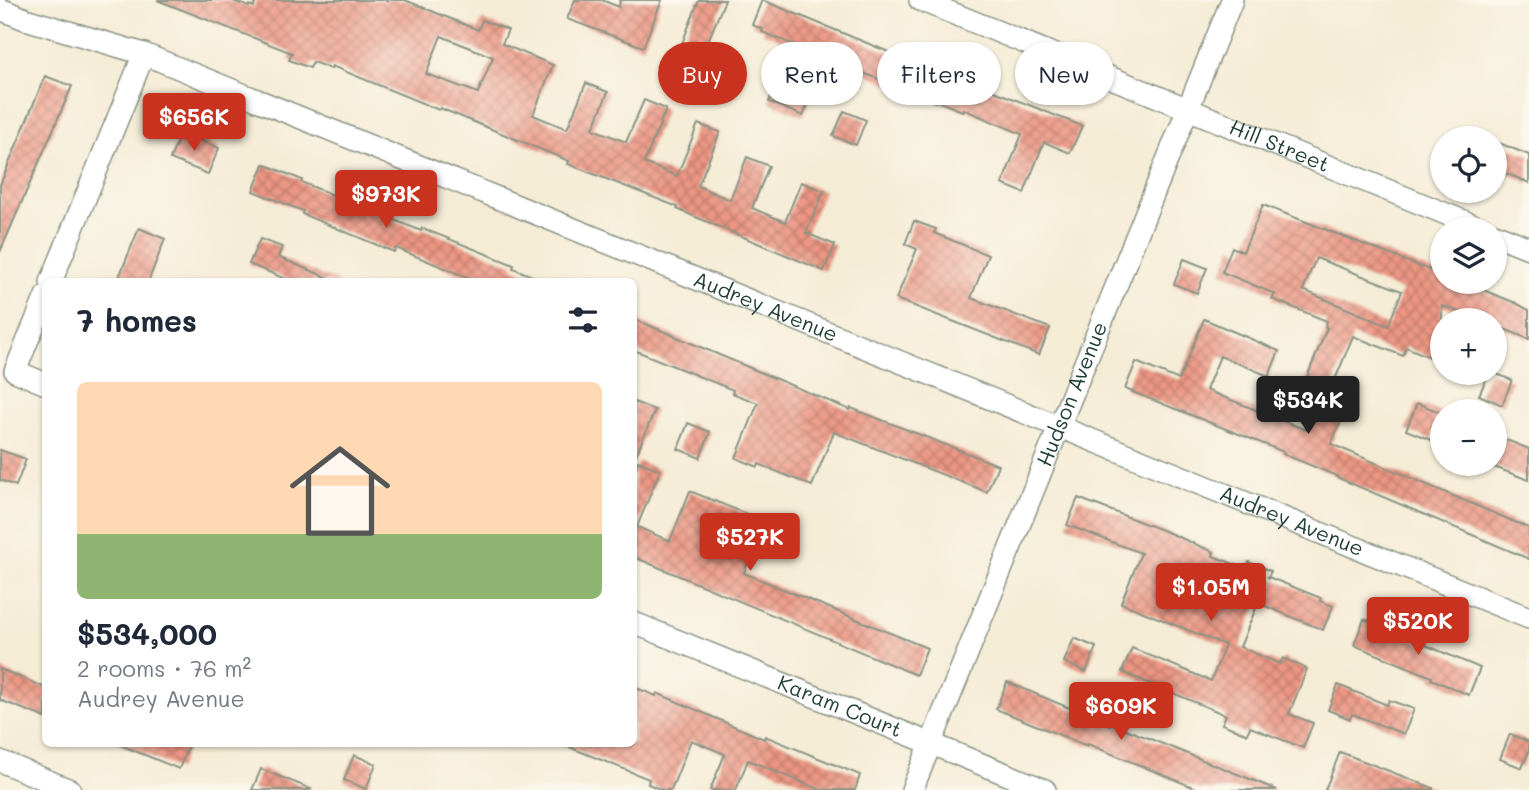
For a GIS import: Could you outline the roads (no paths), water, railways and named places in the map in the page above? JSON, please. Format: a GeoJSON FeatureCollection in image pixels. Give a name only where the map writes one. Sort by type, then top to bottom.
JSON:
{"type":"FeatureCollection","features":[{"type":"Feature","properties":{"kind":"street","name":"Hill Street"},"geometry":{"type":"LineString","coordinates":[[920,0],[1453,217]]}},
{"type":"Feature","properties":{"kind":"street","name":"Hudson Avenue"},"geometry":{"type":"LineString","coordinates":[[912,790],[1232,0]]}},
{"type":"Feature","properties":{"kind":"street","name":"Audrey Avenue"},"geometry":{"type":"LineString","coordinates":[[0,9],[144,54],[1529,618]]}},
{"type":"Feature","properties":{"kind":"street"},"geometry":{"type":"LineString","coordinates":[[53,278],[144,54]]}},
{"type":"Feature","properties":{"kind":"street"},"geometry":{"type":"LineString","coordinates":[[1507,239],[1529,248]]}},
{"type":"Feature","properties":{"kind":"street"},"geometry":{"type":"LineString","coordinates":[[42,306],[15,371],[42,382]]}},
{"type":"Feature","properties":{"kind":"street","name":"Karam Court"},"geometry":{"type":"LineString","coordinates":[[637,624],[1045,790]]}},
{"type":"Feature","properties":{"kind":"street"},"geometry":{"type":"LineString","coordinates":[[0,761],[70,790]]}}]}
